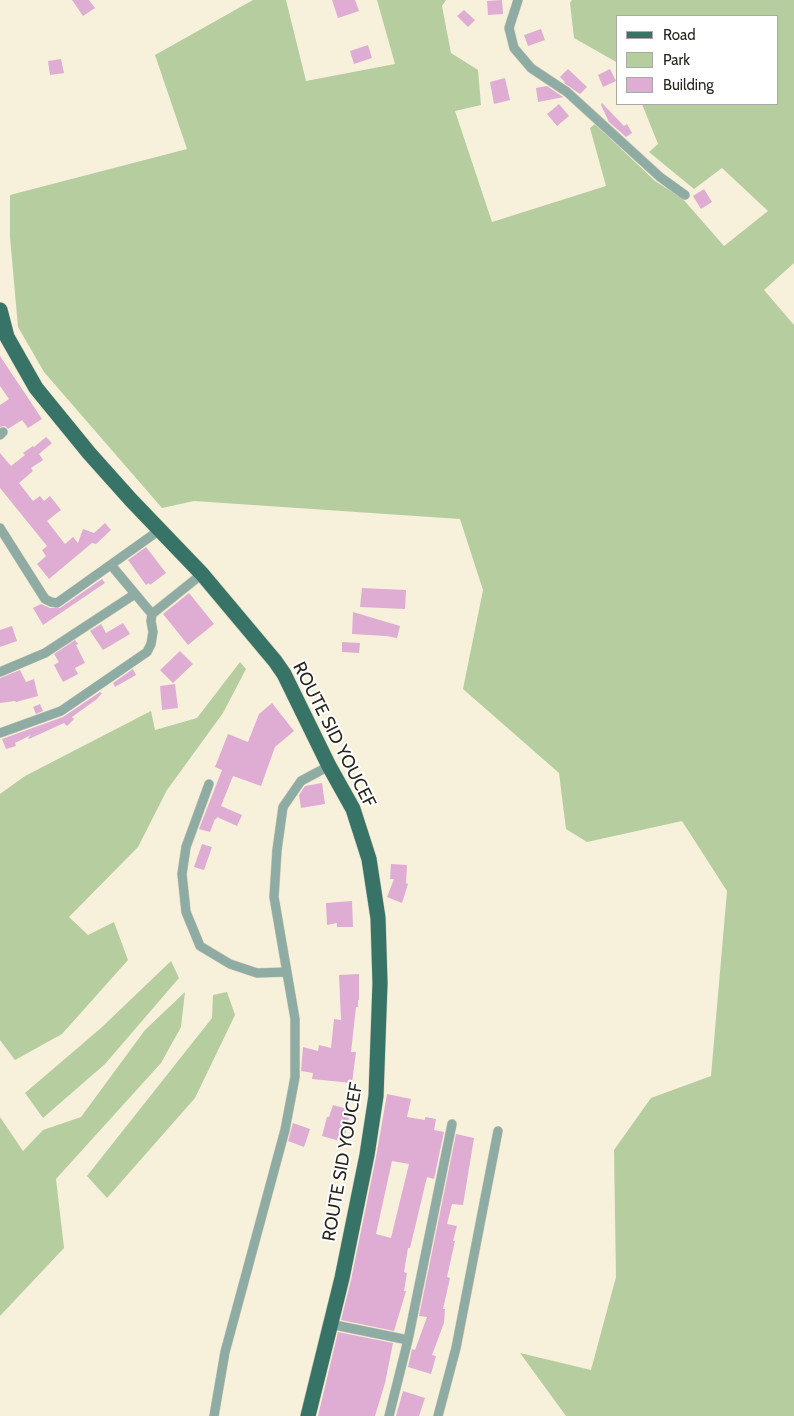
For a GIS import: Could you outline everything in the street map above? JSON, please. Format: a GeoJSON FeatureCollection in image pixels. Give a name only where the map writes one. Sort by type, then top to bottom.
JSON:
{"type":"FeatureCollection","features":[{"type":"Feature","properties":{"kind":"main road","name":"ROUTE SID YOUCEF"},"geometry":{"type":"LineString","coordinates":[[0,310],[8,337],[36,388],[89,453],[202,574],[284,674],[329,766],[353,809],[369,859],[378,918],[380,983],[376,1096],[367,1155],[342,1278],[308,1416]]}},
{"type":"Feature","properties":{"kind":"street"},"geometry":{"type":"LineString","coordinates":[[518,0],[510,28],[514,48],[531,68],[567,92],[660,177],[686,195]]}},
{"type":"Feature","properties":{"kind":"street"},"geometry":{"type":"LineString","coordinates":[[0,528],[40,593],[45,599],[57,603],[160,529]]}},
{"type":"Feature","properties":{"kind":"street"},"geometry":{"type":"LineString","coordinates":[[111,565],[152,614]]}},
{"type":"Feature","properties":{"kind":"street"},"geometry":{"type":"LineString","coordinates":[[0,733],[61,710],[148,652],[153,632],[152,614],[202,574]]}},
{"type":"Feature","properties":{"kind":"street"},"geometry":{"type":"LineString","coordinates":[[0,672],[45,653],[135,594]]}},
{"type":"Feature","properties":{"kind":"street"},"geometry":{"type":"LineString","coordinates":[[214,1416],[225,1352],[286,1130],[295,1077],[295,1019],[274,897],[276,850],[284,807],[301,781],[329,766]]}},
{"type":"Feature","properties":{"kind":"street"},"geometry":{"type":"LineString","coordinates":[[209,784],[186,847],[182,874],[186,912],[200,946],[230,964],[257,973],[287,972]]}},
{"type":"Feature","properties":{"kind":"street"},"geometry":{"type":"LineString","coordinates":[[389,1416],[408,1340],[452,1124]]}},
{"type":"Feature","properties":{"kind":"street"},"geometry":{"type":"LineString","coordinates":[[438,1416],[456,1348],[498,1131]]}},
{"type":"Feature","properties":{"kind":"street"},"geometry":{"type":"LineString","coordinates":[[330,1324],[408,1340]]}},
{"type":"Feature","properties":{"kind":"green space"},"geometry":{"type":"Polygon","coordinates":[[[253,0],[286,0],[306,81],[395,64],[377,0],[446,0],[442,6],[451,53],[478,70],[481,105],[455,111],[492,222],[606,186],[590,128],[595,124],[655,181],[682,198],[724,246],[768,211],[722,168],[694,189],[649,152],[658,144],[642,105],[779,105],[779,15],[616,15],[616,62],[574,38],[570,3],[572,0],[794,0],[794,263],[764,290],[794,325],[794,1416],[566,1416],[520,1353],[591,1370],[616,1277],[614,1150],[651,1098],[711,1076],[727,891],[682,821],[587,842],[566,829],[559,773],[463,689],[483,590],[460,519],[194,501],[162,508],[44,372],[18,327],[10,237],[10,195],[187,149],[155,55],[253,0]]]}},
{"type":"Feature","properties":{"kind":"green space"},"geometry":{"type":"Polygon","coordinates":[[[240,662],[246,669],[223,713],[167,790],[138,847],[69,917],[88,935],[114,922],[128,960],[62,1034],[15,1060],[0,1040],[0,794],[25,776],[151,711],[155,730],[197,718],[240,662]]]}},
{"type":"Feature","properties":{"kind":"green space"},"geometry":{"type":"Polygon","coordinates":[[[171,961],[179,978],[105,1064],[43,1118],[25,1093],[101,1028],[171,961]]]}},
{"type":"Feature","properties":{"kind":"green space"},"geometry":{"type":"Polygon","coordinates":[[[185,992],[181,1027],[161,1063],[56,1179],[64,1248],[0,1316],[0,1117],[23,1151],[43,1130],[81,1117],[145,1030],[185,992]]]}},
{"type":"Feature","properties":{"kind":"green space"},"geometry":{"type":"Polygon","coordinates":[[[227,992],[235,1015],[195,1098],[107,1198],[87,1176],[212,1018],[213,995],[227,992]]]}},
{"type":"Feature","properties":{"kind":"building"},"geometry":{"type":"Polygon","coordinates":[[[72,0],[89,0],[95,8],[83,16],[72,0]]]}},
{"type":"Feature","properties":{"kind":"building"},"geometry":{"type":"Polygon","coordinates":[[[332,0],[355,0],[359,11],[338,18],[332,0]]]}},
{"type":"Feature","properties":{"kind":"building"},"geometry":{"type":"Polygon","coordinates":[[[502,0],[503,14],[488,15],[487,1],[502,0]]]}},
{"type":"Feature","properties":{"kind":"building"},"geometry":{"type":"Polygon","coordinates":[[[464,10],[475,20],[468,27],[457,16],[464,10]]]}},
{"type":"Feature","properties":{"kind":"building"},"geometry":{"type":"Polygon","coordinates":[[[541,29],[545,40],[528,46],[524,35],[541,29]]]}},
{"type":"Feature","properties":{"kind":"building"},"geometry":{"type":"Polygon","coordinates":[[[368,45],[372,58],[354,64],[350,51],[368,45]]]}},
{"type":"Feature","properties":{"kind":"building"},"geometry":{"type":"Polygon","coordinates":[[[61,59],[64,73],[50,75],[48,61],[61,59]]]}},
{"type":"Feature","properties":{"kind":"building"},"geometry":{"type":"Polygon","coordinates":[[[568,69],[587,87],[580,94],[564,83],[560,77],[568,69]]]}},
{"type":"Feature","properties":{"kind":"building"},"geometry":{"type":"Polygon","coordinates":[[[610,69],[616,81],[603,87],[598,75],[610,69]]]}},
{"type":"Feature","properties":{"kind":"building"},"geometry":{"type":"Polygon","coordinates":[[[505,78],[510,100],[494,104],[490,82],[505,78]]]}},
{"type":"Feature","properties":{"kind":"building"},"geometry":{"type":"Polygon","coordinates":[[[547,86],[564,97],[538,102],[536,88],[547,86]]]}},
{"type":"Feature","properties":{"kind":"building"},"geometry":{"type":"Polygon","coordinates":[[[602,103],[624,126],[627,124],[632,133],[626,137],[609,122],[601,105],[602,103]]]}},
{"type":"Feature","properties":{"kind":"building"},"geometry":{"type":"Polygon","coordinates":[[[559,104],[569,116],[557,126],[547,114],[559,104]]]}},
{"type":"Feature","properties":{"kind":"building"},"geometry":{"type":"Polygon","coordinates":[[[704,189],[712,202],[701,209],[693,196],[704,189]]]}},
{"type":"Feature","properties":{"kind":"building"},"geometry":{"type":"Polygon","coordinates":[[[0,356],[42,419],[28,428],[22,420],[8,429],[5,426],[0,427],[0,405],[9,399],[0,386],[0,356]]]}},
{"type":"Feature","properties":{"kind":"building"},"geometry":{"type":"Polygon","coordinates":[[[46,437],[52,443],[39,454],[43,460],[31,468],[33,471],[19,483],[33,501],[40,496],[44,501],[50,496],[61,510],[47,521],[65,544],[73,537],[78,543],[83,529],[94,533],[105,523],[111,530],[96,544],[92,543],[49,579],[37,564],[46,556],[42,550],[47,546],[0,488],[0,453],[11,466],[25,455],[23,453],[46,437]]]}},
{"type":"Feature","properties":{"kind":"building"},"geometry":{"type":"Polygon","coordinates":[[[146,547],[166,573],[150,585],[149,583],[146,585],[128,560],[146,547]]]}},
{"type":"Feature","properties":{"kind":"building"},"geometry":{"type":"Polygon","coordinates":[[[102,579],[105,583],[43,625],[33,608],[41,604],[50,608],[60,608],[102,579]]]}},
{"type":"Feature","properties":{"kind":"building"},"geometry":{"type":"Polygon","coordinates":[[[362,588],[406,590],[405,609],[360,607],[362,588]]]}},
{"type":"Feature","properties":{"kind":"building"},"geometry":{"type":"Polygon","coordinates":[[[189,593],[214,624],[188,645],[163,614],[189,593]]]}},
{"type":"Feature","properties":{"kind":"building"},"geometry":{"type":"Polygon","coordinates":[[[353,612],[400,626],[397,638],[352,634],[353,612]]]}},
{"type":"Feature","properties":{"kind":"building"},"geometry":{"type":"Polygon","coordinates":[[[123,623],[130,634],[103,650],[90,631],[101,624],[106,633],[123,623]]]}},
{"type":"Feature","properties":{"kind":"building"},"geometry":{"type":"Polygon","coordinates":[[[12,626],[17,641],[0,647],[0,630],[12,626]]]}},
{"type":"Feature","properties":{"kind":"building"},"geometry":{"type":"Polygon","coordinates":[[[75,640],[85,663],[75,668],[78,674],[63,682],[54,665],[59,662],[54,654],[75,640]]]}},
{"type":"Feature","properties":{"kind":"building"},"geometry":{"type":"Polygon","coordinates":[[[342,642],[360,643],[359,653],[342,652],[342,642]]]}},
{"type":"Feature","properties":{"kind":"building"},"geometry":{"type":"Polygon","coordinates":[[[180,651],[193,664],[173,683],[160,670],[180,651]]]}},
{"type":"Feature","properties":{"kind":"building"},"geometry":{"type":"Polygon","coordinates":[[[133,669],[136,675],[115,687],[113,683],[133,669]]]}},
{"type":"Feature","properties":{"kind":"building"},"geometry":{"type":"Polygon","coordinates":[[[20,670],[26,682],[34,679],[38,696],[16,702],[0,703],[0,678],[20,670]]]}},
{"type":"Feature","properties":{"kind":"building"},"geometry":{"type":"Polygon","coordinates":[[[175,684],[178,708],[162,710],[160,686],[175,684]]]}},
{"type":"Feature","properties":{"kind":"building"},"geometry":{"type":"Polygon","coordinates":[[[100,692],[102,693],[97,699],[72,717],[74,719],[67,726],[64,723],[29,739],[31,735],[15,743],[16,746],[6,749],[2,739],[63,717],[100,692]]]}},
{"type":"Feature","properties":{"kind":"building"},"geometry":{"type":"Polygon","coordinates":[[[272,703],[294,731],[275,747],[261,786],[233,776],[221,806],[242,815],[237,826],[217,817],[210,832],[199,829],[222,770],[215,767],[228,734],[248,742],[259,714],[272,703]]]}},
{"type":"Feature","properties":{"kind":"building"},"geometry":{"type":"Polygon","coordinates":[[[40,704],[43,711],[36,714],[33,707],[40,704]]]}},
{"type":"Feature","properties":{"kind":"building"},"geometry":{"type":"Polygon","coordinates":[[[322,783],[325,804],[301,808],[299,795],[305,786],[322,783]]]}},
{"type":"Feature","properties":{"kind":"building"},"geometry":{"type":"Polygon","coordinates":[[[202,844],[212,847],[204,870],[194,867],[202,844]]]}},
{"type":"Feature","properties":{"kind":"building"},"geometry":{"type":"Polygon","coordinates":[[[391,864],[407,865],[406,883],[408,884],[402,903],[387,897],[394,879],[390,879],[391,864]]]}},
{"type":"Feature","properties":{"kind":"building"},"geometry":{"type":"Polygon","coordinates":[[[352,901],[353,927],[337,927],[337,923],[327,925],[326,903],[352,901]]]}},
{"type":"Feature","properties":{"kind":"building"},"geometry":{"type":"Polygon","coordinates":[[[359,974],[359,1000],[358,1007],[356,1007],[351,1052],[356,1052],[352,1083],[312,1079],[313,1073],[301,1071],[303,1047],[318,1051],[319,1045],[331,1048],[334,1019],[341,1020],[339,975],[359,974]]]}},
{"type":"Feature","properties":{"kind":"building"},"geometry":{"type":"Polygon","coordinates":[[[387,1094],[411,1099],[407,1117],[425,1120],[425,1117],[436,1119],[434,1130],[444,1132],[434,1179],[427,1177],[410,1248],[408,1248],[404,1272],[407,1273],[404,1291],[406,1291],[394,1331],[341,1320],[376,1157],[387,1094]],[[392,1161],[376,1234],[391,1238],[409,1164],[392,1161]]]}},
{"type":"Feature","properties":{"kind":"building"},"geometry":{"type":"Polygon","coordinates":[[[333,1105],[351,1110],[343,1142],[322,1136],[327,1117],[329,1117],[333,1105]]]}},
{"type":"Feature","properties":{"kind":"building"},"geometry":{"type":"Polygon","coordinates":[[[293,1123],[310,1129],[304,1147],[288,1141],[293,1123]]]}},
{"type":"Feature","properties":{"kind":"building"},"geometry":{"type":"Polygon","coordinates":[[[456,1134],[474,1138],[463,1205],[452,1204],[447,1224],[457,1226],[447,1277],[450,1278],[443,1309],[445,1309],[444,1323],[432,1355],[436,1356],[431,1374],[408,1367],[412,1349],[415,1350],[427,1317],[419,1316],[456,1134]]]}},
{"type":"Feature","properties":{"kind":"building"},"geometry":{"type":"Polygon","coordinates":[[[338,1332],[393,1343],[385,1383],[375,1416],[318,1416],[338,1332]]]}},
{"type":"Feature","properties":{"kind":"building"},"geometry":{"type":"Polygon","coordinates":[[[403,1391],[425,1398],[419,1416],[396,1416],[403,1391]]]}}]}
